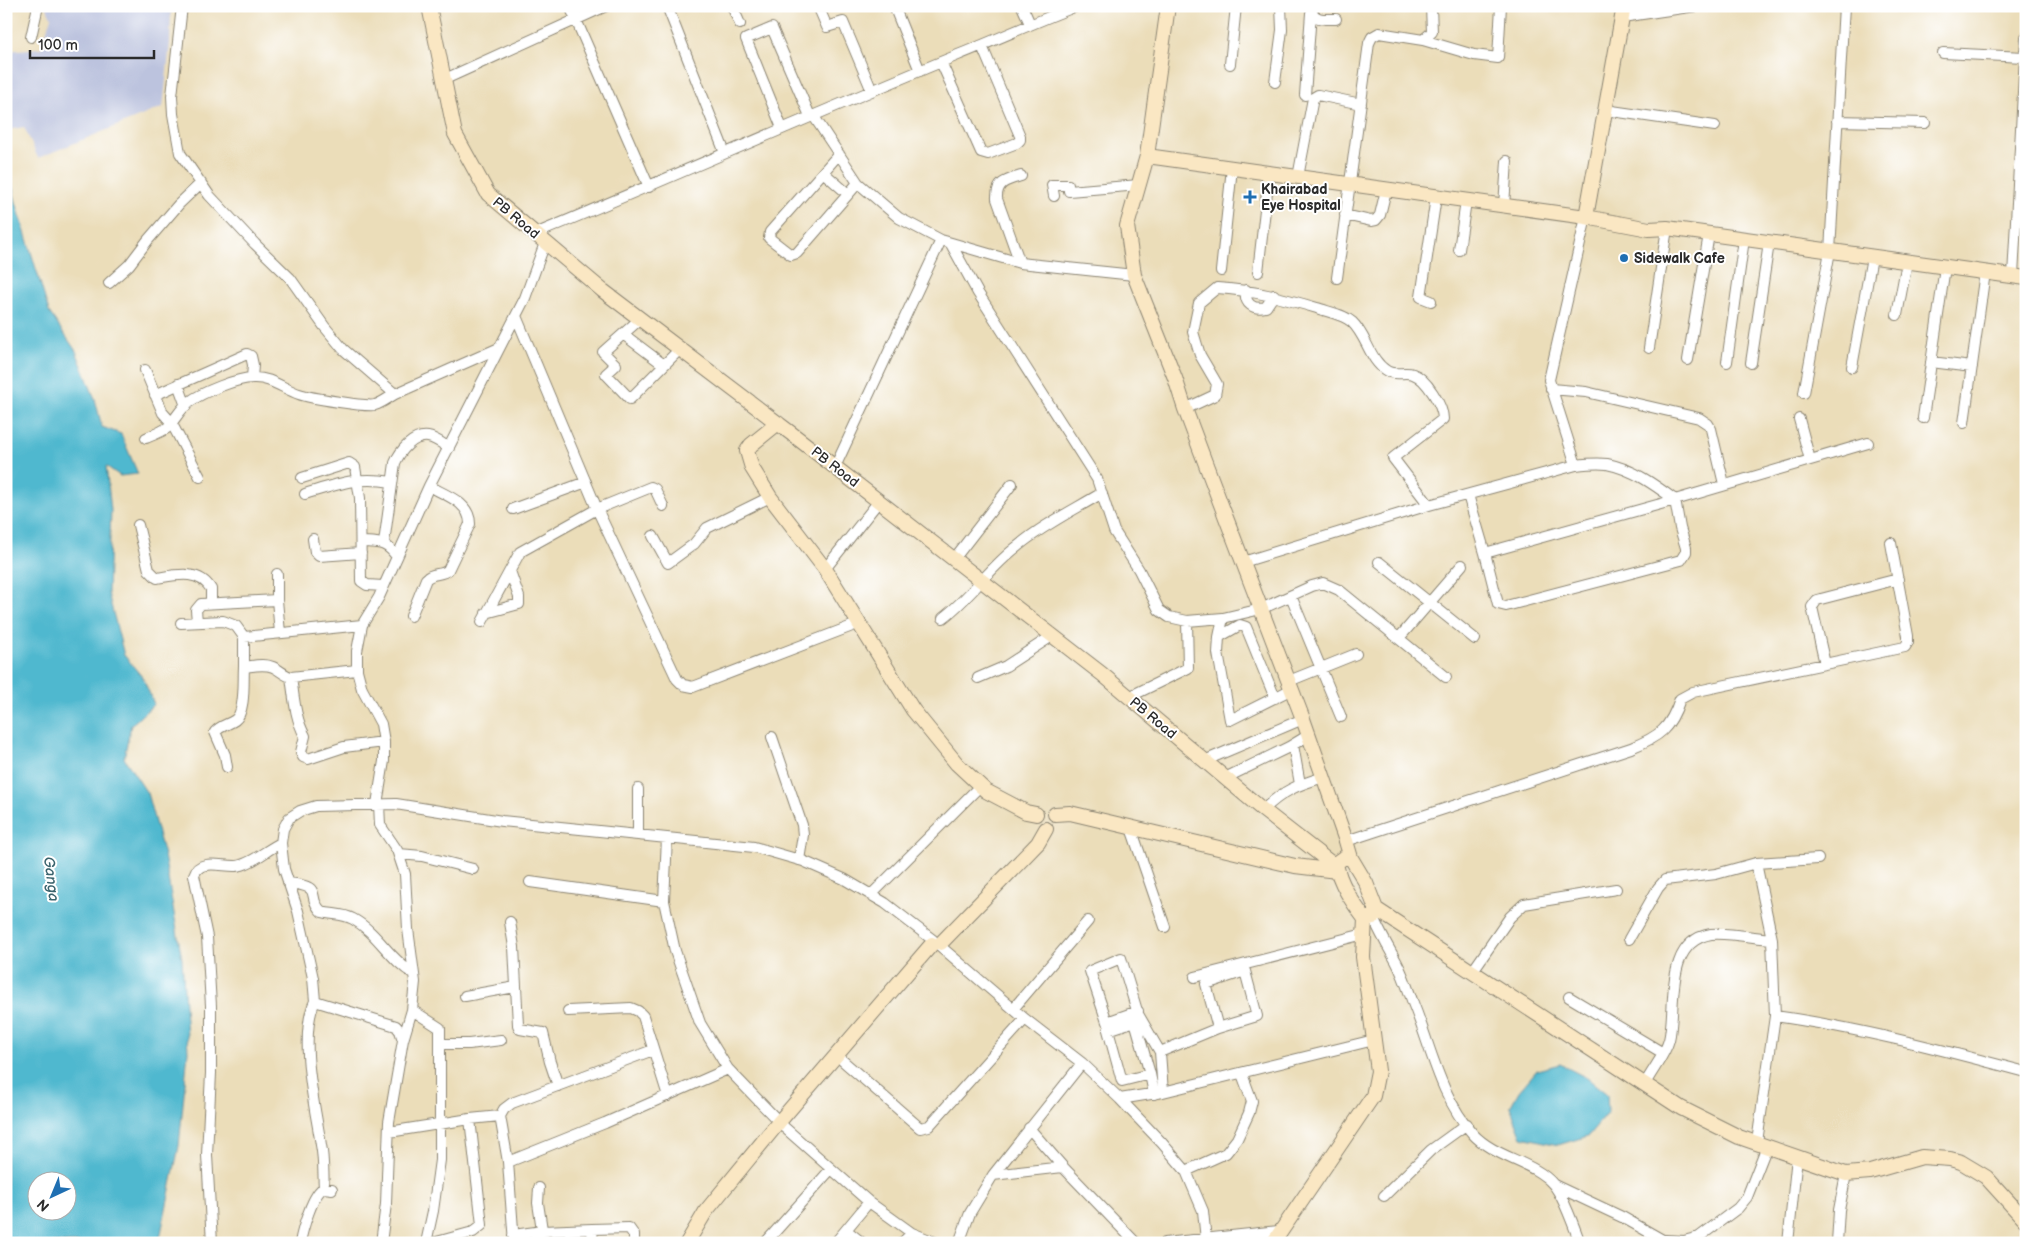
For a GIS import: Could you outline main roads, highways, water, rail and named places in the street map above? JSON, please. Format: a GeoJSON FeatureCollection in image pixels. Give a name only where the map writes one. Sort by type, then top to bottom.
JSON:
{"type":"FeatureCollection","features":[{"type":"Feature","properties":{"kind":"water","name":"Ganga"},"geometry":{"type":"Polygon","coordinates":[[[6,160],[16,202],[49,312],[76,351],[95,399],[102,427],[121,434],[138,474],[120,476],[106,466],[111,510],[108,593],[124,655],[143,678],[154,704],[131,725],[124,758],[147,793],[164,855],[182,959],[188,1051],[179,1146],[159,1243],[6,1243],[6,160]]]}},
{"type":"Feature","properties":{"kind":"water"},"geometry":{"type":"Polygon","coordinates":[[[1560,1064],[1587,1078],[1607,1094],[1608,1112],[1588,1136],[1558,1145],[1522,1137],[1510,1107],[1519,1091],[1537,1070],[1560,1064]]]}},
{"type":"Feature","properties":{"kind":"place","name":"Khairabad Eye Hospital"},"geometry":{"type":"Point","coordinates":[1250,197]}},
{"type":"Feature","properties":{"kind":"place","name":"Sidewalk Cafe"},"geometry":{"type":"Point","coordinates":[1624,258]}}]}
